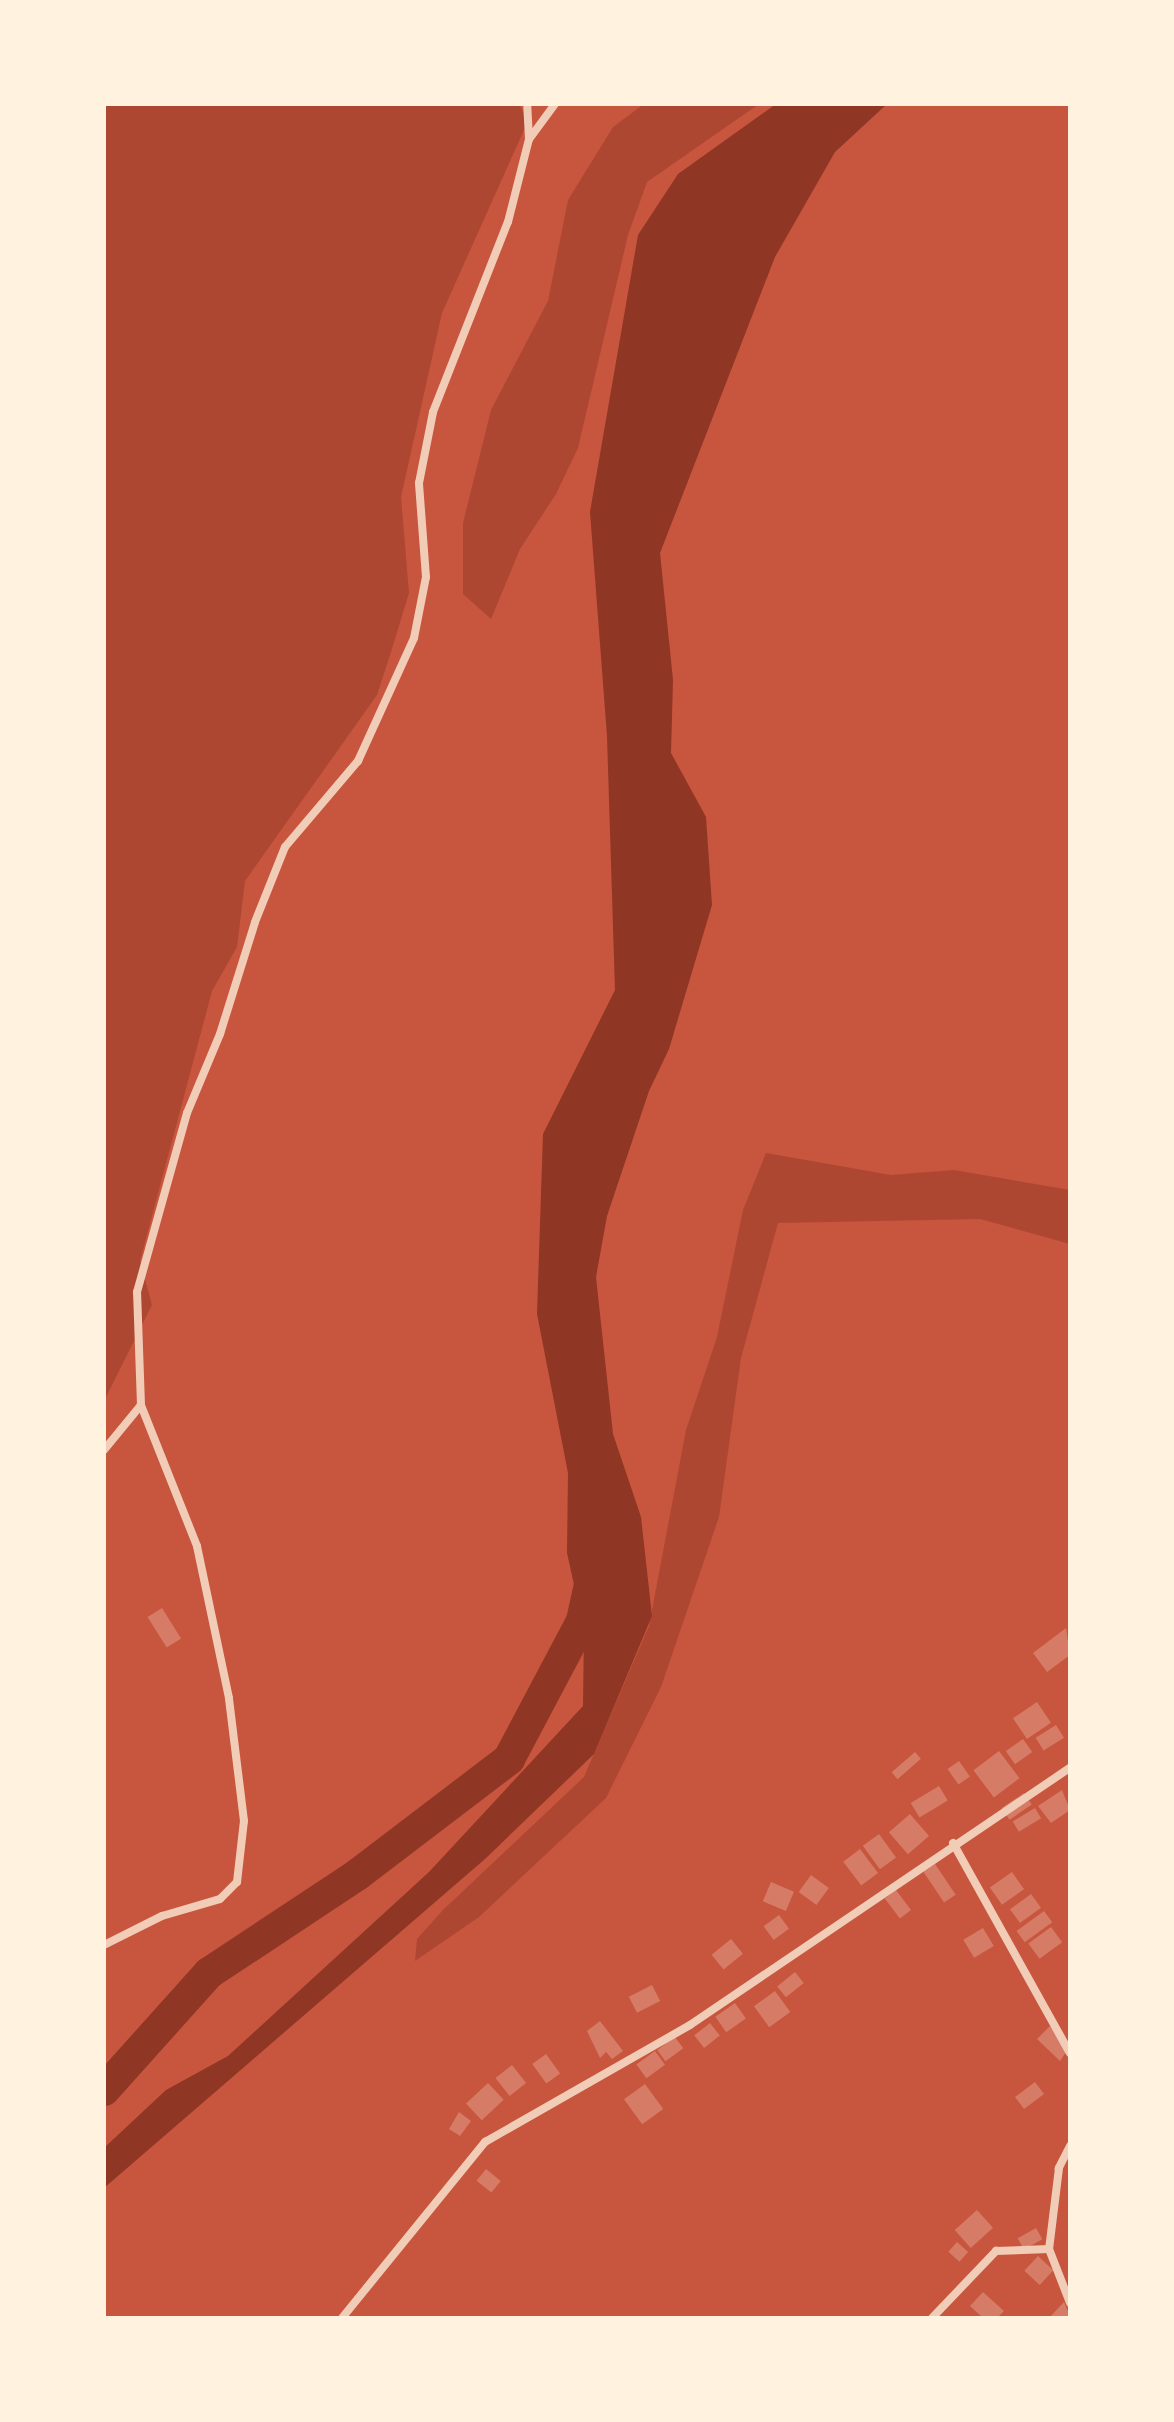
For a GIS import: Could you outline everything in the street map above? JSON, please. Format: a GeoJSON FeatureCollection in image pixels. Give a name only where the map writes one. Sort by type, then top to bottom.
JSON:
{"type":"FeatureCollection","features":[{"type":"Feature","properties":{"kind":"street"},"geometry":{"type":"LineString","coordinates":[[104,1945],[162,1916],[220,1899],[237,1882],[244,1821],[229,1698],[197,1546],[141,1405],[137,1292],[187,1113],[285,847],[358,761],[414,638],[426,577],[419,483],[433,412],[508,222],[529,139],[527,104]]}},
{"type":"Feature","properties":{"kind":"street"},"geometry":{"type":"LineString","coordinates":[[529,139],[555,104]]}},
{"type":"Feature","properties":{"kind":"street"},"geometry":{"type":"LineString","coordinates":[[104,1450],[141,1405]]}},
{"type":"Feature","properties":{"kind":"street"},"geometry":{"type":"LineString","coordinates":[[342,2318],[485,2142],[690,2025],[953,1843],[1070,1768]]}},
{"type":"Feature","properties":{"kind":"street"},"geometry":{"type":"LineString","coordinates":[[953,1843],[1070,2053]]}},
{"type":"Feature","properties":{"kind":"street"},"geometry":{"type":"LineString","coordinates":[[1070,2146],[1059,2168],[1049,2249],[1070,2303]]}},
{"type":"Feature","properties":{"kind":"street"},"geometry":{"type":"LineString","coordinates":[[932,2318],[996,2251],[1049,2249]]}},
{"type":"Feature","properties":{"kind":"shaded area"},"geometry":{"type":"Polygon","coordinates":[[[104,104],[519,104],[528,121],[442,313],[401,497],[409,593],[377,695],[245,881],[237,947],[212,991],[140,1261],[152,1305],[104,1401],[104,104]]]}},
{"type":"Feature","properties":{"kind":"shaded area"},"geometry":{"type":"Polygon","coordinates":[[[644,104],[759,104],[647,182],[628,235],[578,448],[556,494],[520,549],[491,619],[463,594],[463,523],[491,410],[548,301],[568,200],[613,127],[644,104]]]}},
{"type":"Feature","properties":{"kind":"shaded area"},"geometry":{"type":"Polygon","coordinates":[[[776,104],[887,104],[835,152],[775,257],[660,553],[673,680],[671,753],[706,817],[712,905],[669,1049],[649,1091],[607,1216],[596,1277],[613,1434],[641,1517],[652,1616],[594,1754],[485,1859],[104,2188],[104,2148],[166,2090],[228,2056],[429,1872],[583,1706],[584,1630],[567,1553],[568,1473],[537,1314],[543,1134],[615,990],[607,736],[590,512],[638,235],[678,174],[776,104]]]}},
{"type":"Feature","properties":{"kind":"shaded area"},"geometry":{"type":"Polygon","coordinates":[[[766,1153],[891,1175],[954,1170],[1070,1190],[1070,1244],[980,1219],[778,1223],[741,1358],[719,1517],[661,1687],[606,1798],[479,1917],[415,1961],[417,1939],[443,1910],[584,1777],[649,1626],[686,1430],[717,1337],[743,1210],[766,1153]]]}},
{"type":"Feature","properties":{"kind":"building"},"geometry":{"type":"Polygon","coordinates":[[[162,1608],[181,1639],[167,1648],[148,1617],[162,1608]]]}},
{"type":"Feature","properties":{"kind":"building"},"geometry":{"type":"Polygon","coordinates":[[[1066,1628],[1070,1655],[1047,1672],[1033,1653],[1066,1628]]]}},
{"type":"Feature","properties":{"kind":"building"},"geometry":{"type":"Polygon","coordinates":[[[1037,1702],[1051,1723],[1027,1739],[1013,1718],[1037,1702]]]}},
{"type":"Feature","properties":{"kind":"building"},"geometry":{"type":"Polygon","coordinates":[[[1056,1725],[1064,1738],[1044,1750],[1036,1738],[1056,1725]]]}},
{"type":"Feature","properties":{"kind":"building"},"geometry":{"type":"Polygon","coordinates":[[[1023,1739],[1032,1752],[1015,1764],[1006,1751],[1023,1739]]]}},
{"type":"Feature","properties":{"kind":"building"},"geometry":{"type":"Polygon","coordinates":[[[999,1751],[1019,1778],[994,1797],[973,1770],[999,1751]]]}},
{"type":"Feature","properties":{"kind":"building"},"geometry":{"type":"Polygon","coordinates":[[[915,1752],[921,1759],[898,1779],[892,1772],[915,1752]]]}},
{"type":"Feature","properties":{"kind":"building"},"geometry":{"type":"Polygon","coordinates":[[[959,1761],[970,1777],[958,1785],[948,1769],[959,1761]]]}},
{"type":"Feature","properties":{"kind":"building"},"geometry":{"type":"Polygon","coordinates":[[[939,1786],[948,1801],[919,1818],[911,1803],[939,1786]]]}},
{"type":"Feature","properties":{"kind":"building"},"geometry":{"type":"Polygon","coordinates":[[[1062,1790],[1070,1810],[1051,1823],[1038,1806],[1062,1790]]]}},
{"type":"Feature","properties":{"kind":"building"},"geometry":{"type":"Polygon","coordinates":[[[1024,1793],[1032,1805],[1009,1820],[1002,1808],[1024,1793]]]}},
{"type":"Feature","properties":{"kind":"building"},"geometry":{"type":"Polygon","coordinates":[[[1035,1808],[1041,1818],[1019,1832],[1013,1821],[1035,1808]]]}},
{"type":"Feature","properties":{"kind":"building"},"geometry":{"type":"Polygon","coordinates":[[[910,1814],[929,1836],[908,1854],[889,1832],[910,1814]]]}},
{"type":"Feature","properties":{"kind":"building"},"geometry":{"type":"Polygon","coordinates":[[[879,1834],[896,1857],[880,1869],[863,1846],[879,1834]]]}},
{"type":"Feature","properties":{"kind":"building"},"geometry":{"type":"Polygon","coordinates":[[[860,1849],[878,1873],[861,1886],[843,1862],[860,1849]]]}},
{"type":"Feature","properties":{"kind":"building"},"geometry":{"type":"Polygon","coordinates":[[[935,1864],[956,1895],[944,1903],[923,1872],[935,1864]]]}},
{"type":"Feature","properties":{"kind":"building"},"geometry":{"type":"Polygon","coordinates":[[[1012,1872],[1024,1889],[1002,1905],[990,1887],[1012,1872]]]}},
{"type":"Feature","properties":{"kind":"building"},"geometry":{"type":"Polygon","coordinates":[[[811,1875],[829,1888],[816,1905],[799,1892],[811,1875]]]}},
{"type":"Feature","properties":{"kind":"building"},"geometry":{"type":"Polygon","coordinates":[[[771,1882],[794,1892],[786,1911],[763,1901],[771,1882]]]}},
{"type":"Feature","properties":{"kind":"building"},"geometry":{"type":"Polygon","coordinates":[[[896,1890],[911,1910],[900,1918],[885,1898],[896,1890]]]}},
{"type":"Feature","properties":{"kind":"building"},"geometry":{"type":"Polygon","coordinates":[[[1031,1894],[1041,1908],[1020,1923],[1010,1909],[1031,1894]]]}},
{"type":"Feature","properties":{"kind":"building"},"geometry":{"type":"Polygon","coordinates":[[[1044,1911],[1052,1922],[1025,1942],[1016,1931],[1044,1911]]]}},
{"type":"Feature","properties":{"kind":"building"},"geometry":{"type":"Polygon","coordinates":[[[779,1915],[789,1929],[774,1940],[764,1926],[779,1915]]]}},
{"type":"Feature","properties":{"kind":"building"},"geometry":{"type":"Polygon","coordinates":[[[1051,1927],[1062,1942],[1040,1959],[1028,1943],[1051,1927]]]}},
{"type":"Feature","properties":{"kind":"building"},"geometry":{"type":"Polygon","coordinates":[[[983,1928],[994,1946],[974,1958],[963,1940],[983,1928]]]}},
{"type":"Feature","properties":{"kind":"building"},"geometry":{"type":"Polygon","coordinates":[[[731,1939],[743,1954],[724,1969],[712,1955],[731,1939]]]}},
{"type":"Feature","properties":{"kind":"building"},"geometry":{"type":"Polygon","coordinates":[[[795,1972],[804,1983],[786,1997],[777,1986],[795,1972]]]}},
{"type":"Feature","properties":{"kind":"building"},"geometry":{"type":"Polygon","coordinates":[[[652,1985],[660,2001],[637,2013],[629,1997],[652,1985]]]}},
{"type":"Feature","properties":{"kind":"building"},"geometry":{"type":"Polygon","coordinates":[[[775,1991],[790,2012],[769,2027],[754,2006],[775,1991]]]}},
{"type":"Feature","properties":{"kind":"building"},"geometry":{"type":"Polygon","coordinates":[[[735,2003],[746,2019],[726,2032],[715,2017],[735,2003]]]}},
{"type":"Feature","properties":{"kind":"building"},"geometry":{"type":"Polygon","coordinates":[[[600,2021],[623,2051],[612,2059],[606,2052],[600,2058],[587,2031],[600,2021]]]}},
{"type":"Feature","properties":{"kind":"building"},"geometry":{"type":"Polygon","coordinates":[[[710,2023],[720,2036],[704,2048],[694,2035],[710,2023]]]}},
{"type":"Feature","properties":{"kind":"building"},"geometry":{"type":"Polygon","coordinates":[[[1050,2026],[1070,2046],[1060,2061],[1037,2039],[1050,2026]]]}},
{"type":"Feature","properties":{"kind":"building"},"geometry":{"type":"Polygon","coordinates":[[[675,2037],[683,2048],[665,2061],[657,2050],[675,2037]]]}},
{"type":"Feature","properties":{"kind":"building"},"geometry":{"type":"Polygon","coordinates":[[[655,2051],[665,2065],[646,2078],[636,2065],[655,2051]]]}},
{"type":"Feature","properties":{"kind":"building"},"geometry":{"type":"Polygon","coordinates":[[[546,2054],[560,2073],[546,2083],[532,2064],[546,2054]]]}},
{"type":"Feature","properties":{"kind":"building"},"geometry":{"type":"Polygon","coordinates":[[[512,2065],[526,2083],[510,2096],[495,2078],[512,2065]]]}},
{"type":"Feature","properties":{"kind":"building"},"geometry":{"type":"Polygon","coordinates":[[[1035,2082],[1044,2094],[1024,2109],[1015,2097],[1035,2082]]]}},
{"type":"Feature","properties":{"kind":"building"},"geometry":{"type":"Polygon","coordinates":[[[488,2083],[504,2100],[482,2120],[466,2103],[488,2083]]]}},
{"type":"Feature","properties":{"kind":"building"},"geometry":{"type":"Polygon","coordinates":[[[645,2084],[663,2109],[642,2124],[624,2099],[645,2084]]]}},
{"type":"Feature","properties":{"kind":"building"},"geometry":{"type":"Polygon","coordinates":[[[459,2112],[471,2121],[460,2136],[449,2129],[459,2112]]]}},
{"type":"Feature","properties":{"kind":"building"},"geometry":{"type":"Polygon","coordinates":[[[486,2169],[501,2181],[491,2193],[477,2181],[486,2169]]]}},
{"type":"Feature","properties":{"kind":"building"},"geometry":{"type":"Polygon","coordinates":[[[977,2210],[993,2228],[971,2248],[955,2230],[977,2210]]]}},
{"type":"Feature","properties":{"kind":"building"},"geometry":{"type":"Polygon","coordinates":[[[1036,2228],[1042,2239],[1024,2250],[1018,2238],[1036,2228]]]}},
{"type":"Feature","properties":{"kind":"building"},"geometry":{"type":"Polygon","coordinates":[[[957,2242],[968,2252],[959,2262],[948,2252],[957,2242]]]}},
{"type":"Feature","properties":{"kind":"building"},"geometry":{"type":"Polygon","coordinates":[[[1038,2256],[1053,2270],[1040,2285],[1024,2271],[1038,2256]]]}},
{"type":"Feature","properties":{"kind":"building"},"geometry":{"type":"Polygon","coordinates":[[[983,2292],[1004,2311],[997,2318],[983,2318],[970,2306],[983,2292]]]}},
{"type":"Feature","properties":{"kind":"building"},"geometry":{"type":"Polygon","coordinates":[[[1064,2302],[1070,2316],[1049,2318],[1064,2302]]]}},
{"type":"Feature","properties":{"kind":"waterway"},"geometry":{"type":"LineString","coordinates":[[104,2090],[209,1973],[357,1875],[509,1759],[582,1621],[591,1580]]}}]}
